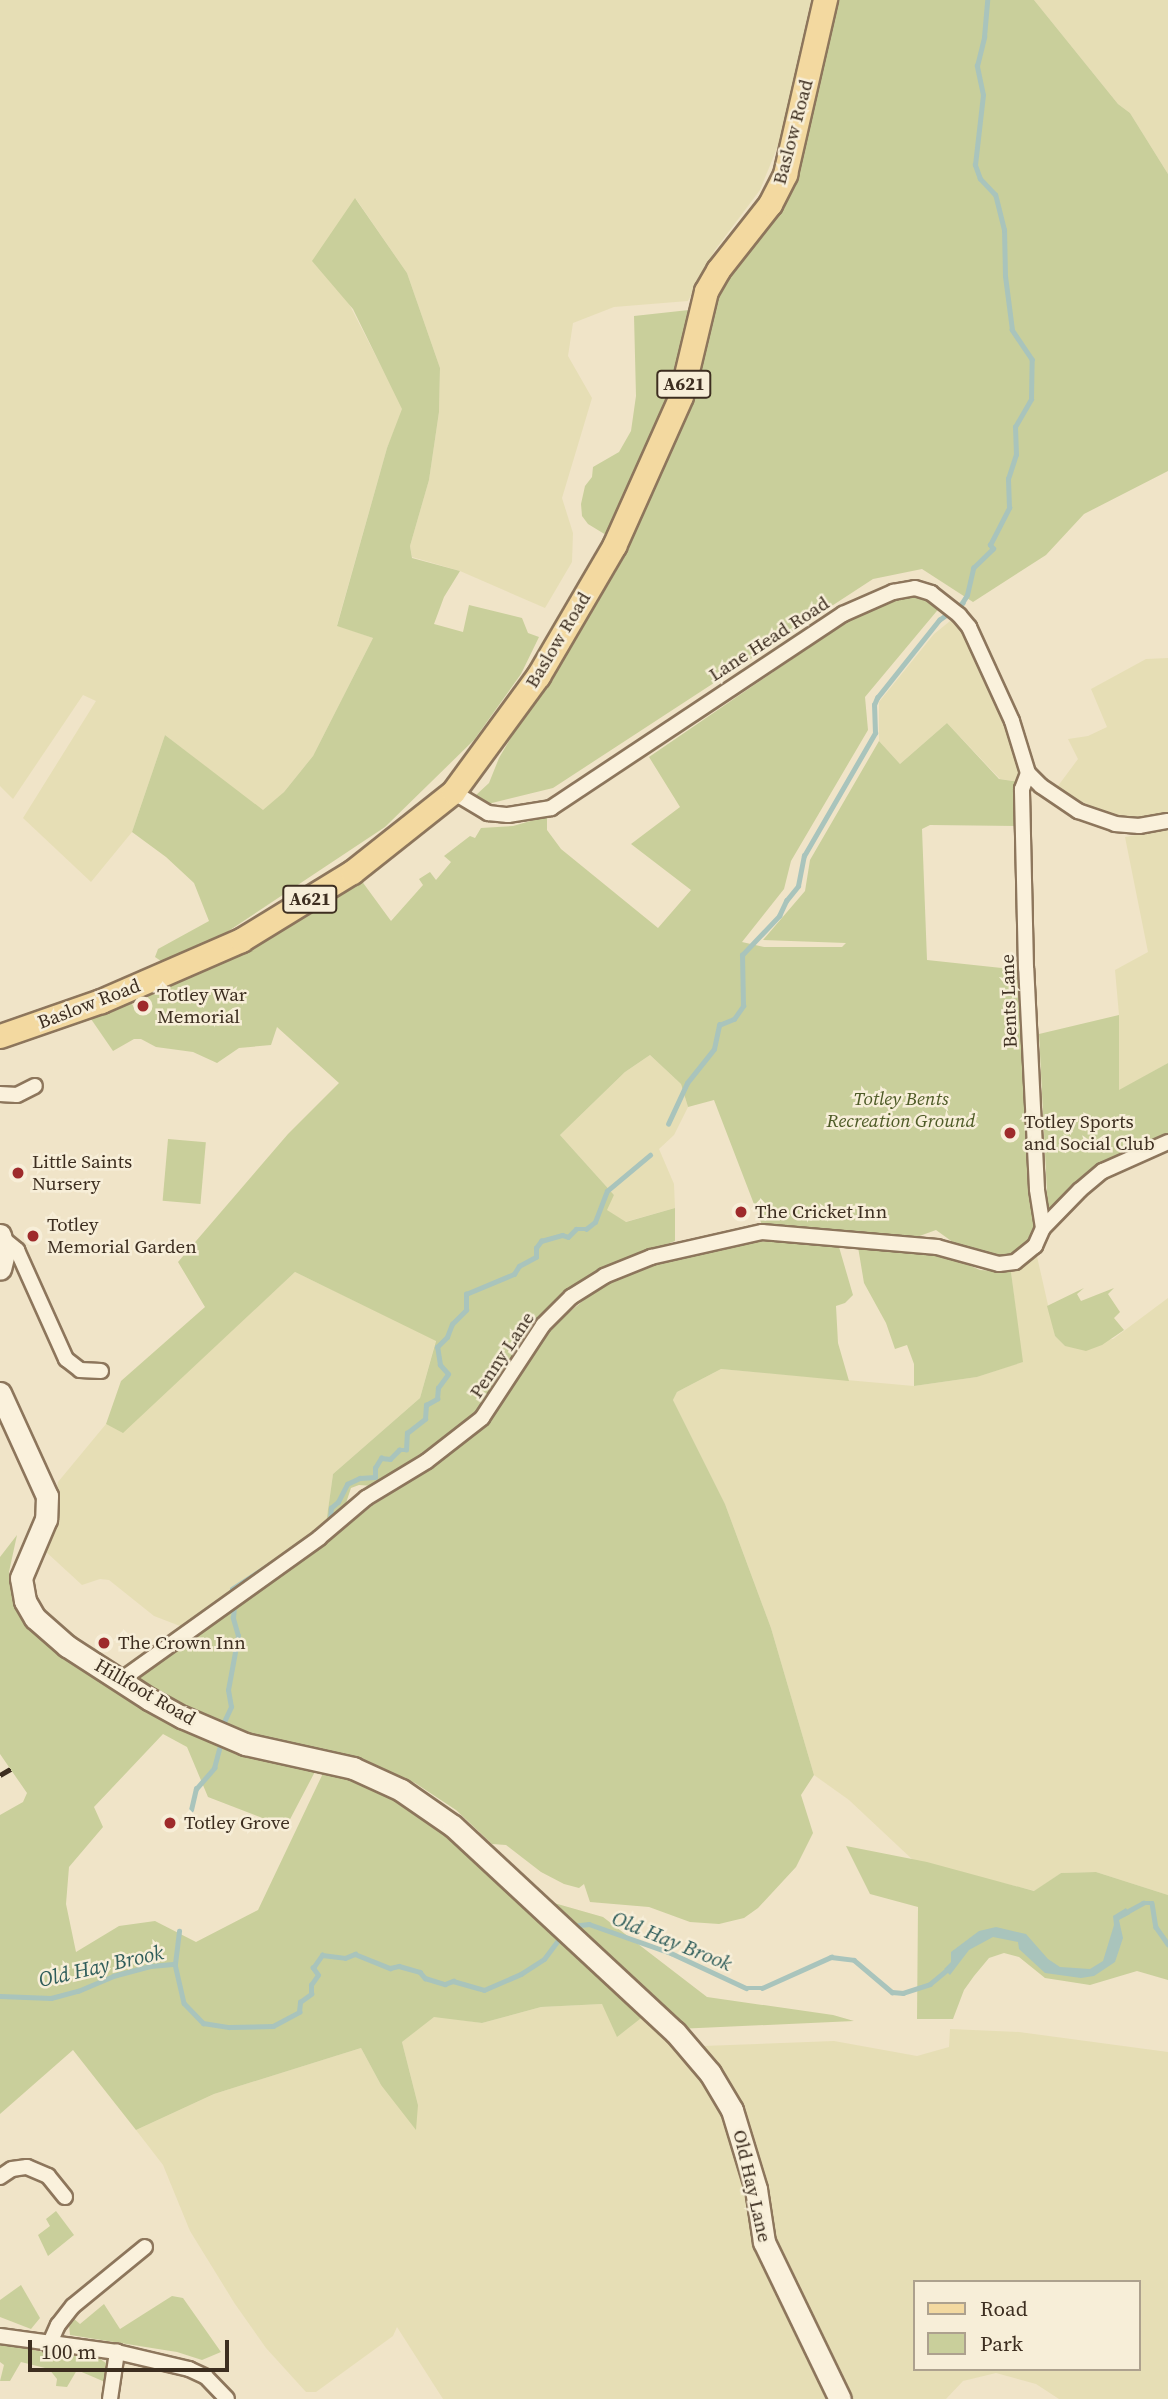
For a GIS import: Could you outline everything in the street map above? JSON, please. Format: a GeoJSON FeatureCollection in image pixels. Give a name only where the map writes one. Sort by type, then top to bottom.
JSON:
{"type":"FeatureCollection","features":[{"type":"Feature","properties":{"kind":"main road","name":"Baslow Road"},"geometry":{"type":"LineString","coordinates":[[0,1036],[101,1001],[241,940],[352,872],[453,792],[538,676],[619,534],[681,396],[706,291],[718,270],[770,204],[785,174],[825,0]]}},
{"type":"Feature","properties":{"kind":"street","name":"Lane Head Road"},"geometry":{"type":"LineString","coordinates":[[453,792],[488,813],[508,815],[551,808],[843,614],[880,597],[910,588],[931,593],[954,610],[969,627],[1012,721],[1028,773]]}},
{"type":"Feature","properties":{"kind":"street"},"geometry":{"type":"LineString","coordinates":[[1028,773],[1059,800],[1098,819],[1130,826],[1168,821]]}},
{"type":"Feature","properties":{"kind":"street","name":"Bents Lane"},"geometry":{"type":"LineString","coordinates":[[1028,773],[1022,789],[1026,968],[1037,1189],[1043,1228]]}},
{"type":"Feature","properties":{"kind":"street"},"geometry":{"type":"LineString","coordinates":[[0,1094],[17,1094],[35,1086]]}},
{"type":"Feature","properties":{"kind":"street","name":"Penny Lane"},"geometry":{"type":"LineString","coordinates":[[121,1680],[319,1538],[366,1498],[426,1461],[482,1418],[543,1325],[570,1297],[604,1276],[651,1257],[762,1232],[937,1247],[991,1263],[1006,1264],[1024,1257],[1041,1238],[1043,1228],[1103,1171],[1168,1142]]}},
{"type":"Feature","properties":{"kind":"street"},"geometry":{"type":"LineString","coordinates":[[0,1236],[4,1253],[0,1269]]}},
{"type":"Feature","properties":{"kind":"street"},"geometry":{"type":"LineString","coordinates":[[0,1236],[17,1250],[66,1359],[80,1370],[101,1371]]}},
{"type":"Feature","properties":{"kind":"street","name":"Hillfoot Road"},"geometry":{"type":"LineString","coordinates":[[0,1393],[47,1496],[46,1519],[21,1578],[29,1610],[67,1646],[182,1717],[245,1744],[354,1768],[401,1790],[453,1826],[511,1878]]}},
{"type":"Feature","properties":{"kind":"street","name":"Old Hay Lane"},"geometry":{"type":"LineString","coordinates":[[511,1878],[697,2055],[726,2098],[738,2123],[756,2189],[764,2242],[840,2399]]}},
{"type":"Feature","properties":{"kind":"street"},"geometry":{"type":"LineString","coordinates":[[0,2177],[12,2169],[27,2167],[48,2176],[65,2197]]}},
{"type":"Feature","properties":{"kind":"street"},"geometry":{"type":"LineString","coordinates":[[49,2345],[58,2325],[73,2306],[145,2247]]}},
{"type":"Feature","properties":{"kind":"street"},"geometry":{"type":"LineString","coordinates":[[0,2336],[117,2353],[189,2369],[206,2377],[226,2399]]}},
{"type":"Feature","properties":{"kind":"street"},"geometry":{"type":"LineString","coordinates":[[110,2399],[117,2353]]}},
{"type":"Feature","properties":{"kind":"shaded area"},"geometry":{"type":"Polygon","coordinates":[[[0,0],[811,0],[782,136],[760,190],[715,250],[688,301],[614,307],[573,323],[568,356],[592,398],[562,498],[573,533],[572,562],[545,608],[460,571],[412,557],[410,546],[429,480],[439,412],[440,368],[407,273],[356,199],[345,296],[403,409],[387,448],[337,625],[373,638],[313,756],[284,792],[263,811],[165,735],[132,832],[91,882],[23,818],[96,701],[83,695],[13,799],[0,786],[0,0]]]}},
{"type":"Feature","properties":{"kind":"shaded area"},"geometry":{"type":"Polygon","coordinates":[[[1034,0],[1168,0],[1168,174],[1130,113],[1118,104],[1034,0]]]}},
{"type":"Feature","properties":{"kind":"shaded area"},"geometry":{"type":"Polygon","coordinates":[[[955,617],[960,621],[1011,735],[1020,769],[1019,782],[1000,779],[947,723],[900,764],[879,741],[879,702],[934,634],[955,617]]]}},
{"type":"Feature","properties":{"kind":"shaded area"},"geometry":{"type":"Polygon","coordinates":[[[1168,658],[1168,813],[1147,820],[1118,818],[1055,790],[1078,759],[1068,739],[1088,736],[1107,727],[1091,689],[1146,659],[1168,658]]]}},
{"type":"Feature","properties":{"kind":"shaded area"},"geometry":{"type":"Polygon","coordinates":[[[1168,829],[1168,1063],[1119,1091],[1119,1015],[1115,970],[1148,952],[1125,837],[1168,829]]]}},
{"type":"Feature","properties":{"kind":"shaded area"},"geometry":{"type":"Polygon","coordinates":[[[650,1055],[681,1084],[688,1107],[674,1135],[659,1149],[674,1184],[675,1208],[625,1222],[606,1210],[614,1195],[560,1135],[625,1072],[650,1055]]]}},
{"type":"Feature","properties":{"kind":"shaded area"},"geometry":{"type":"Polygon","coordinates":[[[1036,1252],[1055,1336],[1065,1346],[1113,1339],[1168,1298],[1168,1895],[1096,1872],[1061,1873],[1035,1891],[914,1861],[849,1800],[814,1775],[771,1628],[725,1504],[673,1400],[677,1392],[721,1369],[914,1386],[977,1377],[1022,1362],[1011,1272],[1036,1252]]]}},
{"type":"Feature","properties":{"kind":"shaded area"},"geometry":{"type":"Polygon","coordinates":[[[295,1272],[436,1340],[420,1398],[333,1474],[326,1524],[180,1626],[154,1616],[109,1580],[100,1579],[82,1585],[44,1550],[58,1482],[106,1424],[123,1432],[295,1272]]]}},
{"type":"Feature","properties":{"kind":"shaded area"},"geometry":{"type":"Polygon","coordinates":[[[602,2004],[645,2015],[688,2055],[720,2100],[830,2399],[443,2399],[397,2327],[393,2336],[316,2392],[306,2392],[266,2348],[235,2304],[190,2231],[163,2165],[136,2130],[214,2094],[361,2048],[381,2085],[418,2105],[402,2042],[434,2016],[482,2023],[541,2007],[602,2004]]]}},
{"type":"Feature","properties":{"kind":"shaded area"},"geometry":{"type":"Polygon","coordinates":[[[950,2029],[1019,2032],[1168,2052],[1168,2399],[1059,2399],[1036,2384],[996,2373],[963,2381],[946,2399],[848,2399],[779,2253],[703,2046],[834,2041],[917,2056],[949,2047],[950,2029]]]}},
{"type":"Feature","properties":{"kind":"green space"},"geometry":{"type":"Polygon","coordinates":[[[833,0],[1034,0],[1118,104],[1130,113],[1168,174],[1168,471],[1084,514],[1046,555],[973,602],[922,569],[873,579],[553,788],[484,805],[475,796],[489,783],[499,758],[612,565],[717,290],[767,220],[833,0]]]}},
{"type":"Feature","properties":{"kind":"green space"},"geometry":{"type":"Polygon","coordinates":[[[355,198],[407,273],[440,368],[439,412],[429,480],[410,546],[412,558],[460,571],[444,597],[434,624],[463,632],[469,605],[522,618],[528,633],[539,637],[521,674],[474,740],[385,827],[206,946],[177,959],[161,961],[155,957],[158,949],[209,921],[194,883],[166,857],[132,832],[165,735],[263,810],[284,792],[313,756],[373,638],[337,626],[387,448],[402,409],[353,309],[312,261],[355,198]]]}},
{"type":"Feature","properties":{"kind":"green space"},"geometry":{"type":"Polygon","coordinates":[[[689,310],[673,392],[611,538],[588,524],[582,516],[581,504],[585,486],[592,477],[593,467],[619,452],[631,431],[636,396],[634,316],[689,310]]]}},
{"type":"Feature","properties":{"kind":"green space","name":"Totley Bents Recreation Ground"},"geometry":{"type":"Polygon","coordinates":[[[906,596],[920,597],[941,606],[865,697],[868,730],[791,861],[784,889],[742,942],[764,947],[842,947],[846,943],[763,940],[805,891],[810,860],[879,741],[900,764],[947,723],[999,779],[1019,782],[1017,826],[930,825],[922,829],[927,960],[1021,970],[1036,1221],[1027,1244],[1012,1254],[999,1256],[961,1248],[936,1230],[914,1238],[762,1225],[714,1100],[688,1107],[681,1084],[650,1055],[625,1072],[560,1135],[614,1195],[607,1210],[626,1222],[675,1208],[675,1241],[609,1266],[563,1295],[537,1320],[479,1414],[373,1486],[359,1485],[351,1488],[344,1509],[326,1524],[333,1474],[420,1398],[436,1341],[295,1272],[123,1433],[106,1424],[121,1381],[205,1307],[178,1262],[288,1134],[339,1083],[277,1027],[271,1045],[239,1048],[217,1063],[193,1052],[156,1047],[141,1039],[134,1039],[113,1051],[91,1019],[131,1002],[137,1013],[152,1009],[147,994],[223,960],[361,880],[391,921],[423,885],[419,879],[430,872],[436,880],[451,862],[444,856],[470,836],[475,838],[481,828],[513,826],[541,818],[547,818],[547,830],[561,849],[658,928],[691,890],[631,844],[680,807],[649,757],[858,614],[906,596]]]}},
{"type":"Feature","properties":{"kind":"green space"},"geometry":{"type":"Polygon","coordinates":[[[1119,1015],[1119,1090],[1168,1063],[1168,1137],[1101,1162],[1048,1212],[1039,1034],[1119,1015]]]}},
{"type":"Feature","properties":{"kind":"green space"},"geometry":{"type":"Polygon","coordinates":[[[168,1139],[206,1142],[200,1204],[163,1201],[168,1139]]]}},
{"type":"Feature","properties":{"kind":"green space"},"geometry":{"type":"Polygon","coordinates":[[[771,1241],[839,1247],[853,1295],[845,1303],[836,1306],[838,1343],[849,1381],[721,1369],[677,1392],[673,1400],[725,1504],[771,1628],[814,1775],[801,1795],[813,1833],[796,1867],[758,1908],[744,1918],[719,1924],[690,1922],[649,1907],[590,1902],[584,1884],[579,1888],[564,1884],[541,1872],[506,1845],[492,1844],[456,1810],[415,1783],[340,1754],[259,1736],[223,1724],[141,1684],[139,1675],[144,1667],[312,1555],[373,1505],[440,1462],[496,1412],[554,1325],[590,1295],[625,1275],[648,1267],[729,1244],[771,1241]]]}},
{"type":"Feature","properties":{"kind":"green space"},"geometry":{"type":"Polygon","coordinates":[[[858,1247],[922,1251],[950,1257],[980,1270],[1011,1272],[1023,1362],[977,1377],[914,1386],[914,1364],[907,1345],[895,1349],[886,1323],[864,1283],[858,1247]]]}},
{"type":"Feature","properties":{"kind":"green space"},"geometry":{"type":"Polygon","coordinates":[[[1084,1288],[1077,1294],[1081,1301],[1114,1288],[1108,1294],[1120,1312],[1114,1318],[1124,1330],[1102,1345],[1086,1351],[1065,1346],[1055,1336],[1047,1306],[1084,1288]]]}},
{"type":"Feature","properties":{"kind":"green space"},"geometry":{"type":"Polygon","coordinates":[[[17,1535],[9,1572],[15,1605],[26,1624],[52,1646],[200,1737],[319,1764],[286,1827],[208,1797],[187,1747],[163,1734],[94,1807],[103,1827],[69,1867],[66,1904],[76,1952],[119,1926],[155,1921],[196,1942],[258,1910],[326,1767],[403,1801],[465,1848],[645,2015],[617,2037],[602,2004],[541,2007],[482,2023],[434,2017],[402,2042],[418,2105],[416,2130],[381,2085],[361,2048],[214,2094],[136,2130],[73,2050],[0,2114],[0,1815],[23,1802],[27,1793],[0,1754],[0,1557],[17,1535]]]}},
{"type":"Feature","properties":{"kind":"green space"},"geometry":{"type":"Polygon","coordinates":[[[846,1846],[927,1862],[1034,1891],[1061,1873],[1096,1872],[1168,1895],[1168,1980],[1137,1971],[1090,1985],[1045,1978],[1019,1957],[1004,1953],[989,1958],[974,1976],[964,1990],[953,2019],[917,2019],[918,1907],[870,1894],[846,1846]]]}},
{"type":"Feature","properties":{"kind":"green space"},"geometry":{"type":"Polygon","coordinates":[[[554,1903],[603,1917],[707,1997],[833,2015],[854,2021],[677,2029],[553,1907],[554,1903]]]}},
{"type":"Feature","properties":{"kind":"green space"},"geometry":{"type":"Polygon","coordinates":[[[56,2211],[74,2235],[48,2256],[38,2235],[50,2226],[46,2219],[56,2211]]]}},
{"type":"Feature","properties":{"kind":"green space"},"geometry":{"type":"Polygon","coordinates":[[[21,2285],[40,2318],[31,2329],[0,2317],[0,2300],[21,2285]]]}},
{"type":"Feature","properties":{"kind":"green space"},"geometry":{"type":"Polygon","coordinates":[[[172,2296],[183,2298],[221,2352],[202,2360],[177,2352],[70,2335],[69,2325],[73,2318],[80,2324],[104,2304],[120,2329],[172,2296]]]}},
{"type":"Feature","properties":{"kind":"green space"},"geometry":{"type":"Polygon","coordinates":[[[0,2343],[53,2354],[97,2357],[106,2363],[105,2382],[77,2370],[67,2387],[56,2386],[57,2379],[49,2369],[21,2362],[10,2381],[0,2381],[4,2365],[0,2362],[0,2343]]]}},
{"type":"Feature","properties":{"kind":"water"},"geometry":{"type":"Polygon","coordinates":[[[1126,1908],[1130,1914],[1119,1920],[1123,1938],[1115,1962],[1094,1976],[1081,1978],[1045,1973],[1019,1949],[1018,1942],[993,1937],[969,1950],[950,1975],[944,1969],[951,1962],[951,1952],[979,1931],[996,1927],[1026,1934],[1048,1959],[1060,1967],[1090,1969],[1103,1961],[1114,1925],[1113,1916],[1126,1908]]]}},
{"type":"Feature","properties":{"kind":"waterway"},"geometry":{"type":"LineString","coordinates":[[668,1124],[687,1083],[714,1049],[719,1025],[734,1019],[743,1006],[742,955],[779,916],[786,901],[798,886],[804,856],[875,733],[874,705],[877,698],[939,620],[962,603],[967,595],[973,568],[993,549],[990,545],[1009,508],[1008,479],[1016,455],[1015,427],[1031,399],[1032,360],[1012,330],[1005,276],[1004,230],[995,195],[980,179],[975,165],[983,95],[977,66],[984,37],[987,0]]}},
{"type":"Feature","properties":{"kind":"waterway"},"geometry":{"type":"LineString","coordinates":[[330,1521],[331,1508],[338,1502],[347,1484],[360,1478],[375,1477],[375,1468],[381,1458],[390,1459],[399,1450],[406,1450],[407,1433],[425,1419],[426,1405],[437,1399],[438,1388],[448,1374],[440,1365],[437,1347],[447,1337],[452,1324],[466,1310],[466,1294],[514,1274],[519,1266],[536,1257],[536,1248],[541,1241],[562,1235],[568,1237],[576,1229],[586,1229],[595,1222],[607,1191],[650,1155]]}},
{"type":"Feature","properties":{"kind":"waterway"},"geometry":{"type":"LineString","coordinates":[[232,1589],[284,1555]]}},
{"type":"Feature","properties":{"kind":"waterway"},"geometry":{"type":"LineString","coordinates":[[223,1724],[231,1707],[228,1690],[238,1636],[233,1618],[234,1607]]}},
{"type":"Feature","properties":{"kind":"waterway"},"geometry":{"type":"LineString","coordinates":[[191,1810],[196,1789],[214,1768],[219,1749]]}},
{"type":"Feature","properties":{"kind":"waterway","name":"Old Hay Brook"},"geometry":{"type":"LineString","coordinates":[[1123,1914],[1143,1903],[1152,1903],[1156,1927],[1168,1944]]}},
{"type":"Feature","properties":{"kind":"waterway","name":"Old Hay Brook"},"geometry":{"type":"LineString","coordinates":[[571,1926],[589,1924],[671,1953],[746,1988],[762,1988],[831,1957],[854,1960],[892,1992],[903,1993],[930,1984],[949,1968]]}},
{"type":"Feature","properties":{"kind":"waterway"},"geometry":{"type":"LineString","coordinates":[[175,1964],[179,1931]]}},
{"type":"Feature","properties":{"kind":"waterway","name":"Old Hay Brook"},"geometry":{"type":"LineString","coordinates":[[0,1996],[51,1998],[78,1991],[113,1976],[151,1966],[175,1964],[184,2003],[203,2023],[229,2027],[273,2026],[299,2012],[300,2002],[311,1994],[311,1985],[318,1975],[313,1968],[322,1955],[345,1958],[355,1954],[390,1968],[399,1966],[420,1972],[425,1978],[445,1984],[453,1981],[484,1990],[521,1974],[544,1959],[562,1935]]}},
{"type":"Feature","properties":{"kind":"railway"},"geometry":{"type":"LineString","coordinates":[[0,1775],[12,1768]]}},
{"type":"Feature","properties":{"kind":"place","name":"Totley War Memorial"},"geometry":{"type":"Point","coordinates":[143,1006]}},
{"type":"Feature","properties":{"kind":"place","name":"Totley Sports and Social Club"},"geometry":{"type":"Point","coordinates":[1010,1133]}},
{"type":"Feature","properties":{"kind":"place","name":"Little Saints Nursery"},"geometry":{"type":"Point","coordinates":[18,1173]}},
{"type":"Feature","properties":{"kind":"place","name":"The Cricket Inn"},"geometry":{"type":"Point","coordinates":[741,1212]}},
{"type":"Feature","properties":{"kind":"place","name":"Totley Memorial Garden"},"geometry":{"type":"Point","coordinates":[33,1236]}},
{"type":"Feature","properties":{"kind":"place","name":"The Crown Inn"},"geometry":{"type":"Point","coordinates":[104,1643]}},
{"type":"Feature","properties":{"kind":"place","name":"Totley Grove"},"geometry":{"type":"Point","coordinates":[170,1823]}}]}
